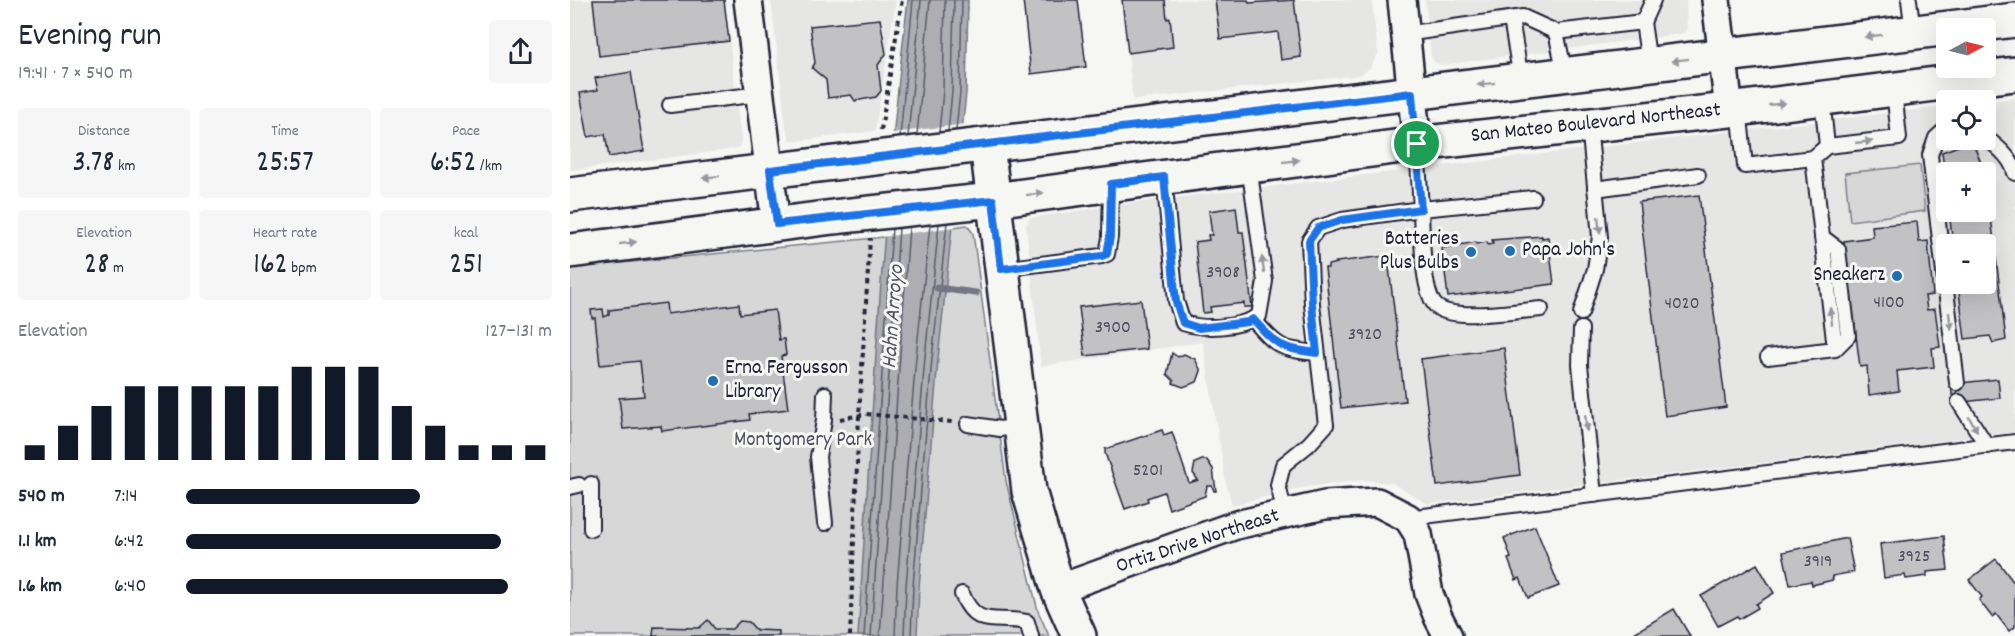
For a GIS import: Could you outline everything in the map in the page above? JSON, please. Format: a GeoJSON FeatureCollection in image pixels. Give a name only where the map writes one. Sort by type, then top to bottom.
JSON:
{"type":"FeatureCollection","features":[{"type":"Feature","properties":{"kind":"main road"},"geometry":{"type":"LineString","coordinates":[[570,195],[1723,54],[1911,16],[2015,20]]}},
{"type":"Feature","properties":{"kind":"main road","name":"San Mateo Boulevard Northeast"},"geometry":{"type":"LineString","coordinates":[[1956,90],[2015,74]]}},
{"type":"Feature","properties":{"kind":"main road","name":"San Mateo Boulevard Northeast"},"geometry":{"type":"LineString","coordinates":[[570,251],[777,224],[985,201],[1417,144],[1894,89],[1936,91]]}},
{"type":"Feature","properties":{"kind":"main road"},"geometry":{"type":"LineString","coordinates":[[979,146],[985,201],[1001,269],[1029,492],[1058,589],[1079,636]]}},
{"type":"Feature","properties":{"kind":"street"},"geometry":{"type":"LineString","coordinates":[[748,0],[777,224]]}},
{"type":"Feature","properties":{"kind":"street"},"geometry":{"type":"LineString","coordinates":[[1402,0],[1417,144]]}},
{"type":"Feature","properties":{"kind":"street"},"geometry":{"type":"LineString","coordinates":[[1716,0],[1723,54],[1734,109]]}},
{"type":"Feature","properties":{"kind":"street","name":"Ortiz Drive Northeast"},"geometry":{"type":"LineString","coordinates":[[1058,589],[1236,525],[1285,514],[1325,506],[1377,502],[1408,518]]}},
{"type":"Feature","properties":{"kind":"street"},"geometry":{"type":"LineString","coordinates":[[1408,518],[1418,534],[1429,594],[1448,636]]}},
{"type":"Feature","properties":{"kind":"lane"},"geometry":{"type":"LineString","coordinates":[[1649,63],[1644,22],[1653,0]]}},
{"type":"Feature","properties":{"kind":"lane"},"geometry":{"type":"LineString","coordinates":[[1405,34],[1524,17],[1556,32],[1644,22]]}},
{"type":"Feature","properties":{"kind":"lane"},"geometry":{"type":"LineString","coordinates":[[1511,19],[1521,80]]}},
{"type":"Feature","properties":{"kind":"lane"},"geometry":{"type":"LineString","coordinates":[[1556,32],[1564,74]]}},
{"type":"Feature","properties":{"kind":"lane"},"geometry":{"type":"LineString","coordinates":[[1734,109],[1745,166],[1812,158],[1827,146],[1899,138],[1894,89]]}},
{"type":"Feature","properties":{"kind":"lane"},"geometry":{"type":"LineString","coordinates":[[670,105],[760,94]]}},
{"type":"Feature","properties":{"kind":"lane"},"geometry":{"type":"LineString","coordinates":[[1822,98],[1827,146]]}},
{"type":"Feature","properties":{"kind":"lane"},"geometry":{"type":"LineString","coordinates":[[1581,313],[1595,270],[1600,237],[1589,125]]}},
{"type":"Feature","properties":{"kind":"lane"},"geometry":{"type":"LineString","coordinates":[[1936,138],[1930,155],[1957,383]]}},
{"type":"Feature","properties":{"kind":"lane"},"geometry":{"type":"LineString","coordinates":[[1417,144],[1426,288],[1435,306],[1450,314],[1541,309]]}},
{"type":"Feature","properties":{"kind":"lane"},"geometry":{"type":"LineString","coordinates":[[1996,146],[2015,173]]}},
{"type":"Feature","properties":{"kind":"lane"},"geometry":{"type":"LineString","coordinates":[[1768,357],[1835,349],[1812,158]]}},
{"type":"Feature","properties":{"kind":"lane"},"geometry":{"type":"LineString","coordinates":[[1164,177],[1176,302],[1183,323],[1199,328],[1248,322],[1259,316],[1265,281],[1249,166]]}},
{"type":"Feature","properties":{"kind":"lane"},"geometry":{"type":"LineString","coordinates":[[1595,189],[1698,175]]}},
{"type":"Feature","properties":{"kind":"lane"},"geometry":{"type":"LineString","coordinates":[[1001,269],[1107,254],[1110,237],[1111,184]]}},
{"type":"Feature","properties":{"kind":"lane"},"geometry":{"type":"LineString","coordinates":[[1285,514],[1278,485],[1283,465],[1310,444],[1326,425],[1312,304],[1309,241],[1318,228],[1342,220],[1421,209],[1533,198]]}},
{"type":"Feature","properties":{"kind":"lane"},"geometry":{"type":"LineString","coordinates":[[1253,319],[1272,341],[1288,350],[1317,353]]}},
{"type":"Feature","properties":{"kind":"lane"},"geometry":{"type":"LineString","coordinates":[[1581,329],[1580,365],[1594,495]]}},
{"type":"Feature","properties":{"kind":"lane"},"geometry":{"type":"LineString","coordinates":[[825,394],[824,420],[818,457],[825,523]]}},
{"type":"Feature","properties":{"kind":"lane"},"geometry":{"type":"LineString","coordinates":[[1959,402],[1987,446]]}},
{"type":"Feature","properties":{"kind":"lane"},"geometry":{"type":"LineString","coordinates":[[968,424],[1000,429],[1021,426]]}},
{"type":"Feature","properties":{"kind":"lane"},"geometry":{"type":"LineString","coordinates":[[1408,518],[2015,442]]}},
{"type":"Feature","properties":{"kind":"lane"},"geometry":{"type":"LineString","coordinates":[[580,485],[591,529]]}},
{"type":"Feature","properties":{"kind":"lane"},"geometry":{"type":"LineString","coordinates":[[962,594],[968,609],[980,618],[1027,622],[1031,636]]}},
{"type":"Feature","properties":{"kind":"path"},"geometry":{"type":"LineString","coordinates":[[877,158],[902,0]]}},
{"type":"Feature","properties":{"kind":"path"},"geometry":{"type":"LineString","coordinates":[[850,636],[859,416],[872,213]]}},
{"type":"Feature","properties":{"kind":"path"},"geometry":{"type":"LineString","coordinates":[[824,420],[866,414],[935,420]]}},
{"type":"Feature","properties":{"kind":"shaded area"},"geometry":{"type":"Polygon","coordinates":[[[570,0],[725,0],[741,142],[739,147],[570,169],[570,0]]]}},
{"type":"Feature","properties":{"kind":"shaded area"},"geometry":{"type":"Polygon","coordinates":[[[771,0],[896,0],[875,131],[790,140],[786,127],[771,0]]]}},
{"type":"Feature","properties":{"kind":"shaded area"},"geometry":{"type":"Polygon","coordinates":[[[1122,0],[1372,0],[1378,54],[1370,68],[1360,75],[1133,100],[1122,0]]]}},
{"type":"Feature","properties":{"kind":"shaded area"},"geometry":{"type":"Polygon","coordinates":[[[1425,0],[1686,0],[1687,31],[1681,34],[1441,65],[1434,62],[1431,57],[1425,0]]]}},
{"type":"Feature","properties":{"kind":"shaded area"},"geometry":{"type":"Polygon","coordinates":[[[2015,98],[2015,432],[1428,504],[1392,483],[1364,480],[1306,487],[1232,505],[1226,483],[1203,342],[1041,366],[1026,225],[1030,218],[1131,203],[1936,107],[1936,150],[1996,150],[1996,101],[2015,98]]]}},
{"type":"Feature","properties":{"kind":"green space"},"geometry":{"type":"Polygon","coordinates":[[[1920,165],[1925,211],[1850,221],[1845,173],[1920,165]]]}},
{"type":"Feature","properties":{"kind":"green space","name":"Montgomery Park"},"geometry":{"type":"Polygon","coordinates":[[[967,225],[973,233],[1006,481],[1038,611],[1049,636],[570,636],[570,268],[876,238],[967,225]]]}},
{"type":"Feature","properties":{"kind":"water","name":"Hahn Arroyo"},"geometry":{"type":"Polygon","coordinates":[[[908,0],[968,0],[966,93],[938,359],[917,636],[858,636],[884,238],[908,0]]]}},
{"type":"Feature","properties":{"kind":"pier"},"geometry":{"type":"Polygon","coordinates":[[[966,124],[955,227],[882,237],[892,133],[966,124]]]}},
{"type":"Feature","properties":{"kind":"building"},"geometry":{"type":"Polygon","coordinates":[[[593,0],[724,0],[729,41],[599,56],[593,0]]]}},
{"type":"Feature","properties":{"kind":"building"},"geometry":{"type":"Polygon","coordinates":[[[1023,0],[1078,0],[1086,67],[1031,74],[1023,0]]]}},
{"type":"Feature","properties":{"kind":"building"},"geometry":{"type":"Polygon","coordinates":[[[1122,0],[1165,0],[1167,19],[1170,18],[1173,47],[1128,53],[1122,0]]]}},
{"type":"Feature","properties":{"kind":"building"},"geometry":{"type":"Polygon","coordinates":[[[1215,0],[1248,0],[1249,3],[1294,0],[1301,57],[1281,60],[1278,32],[1220,39],[1215,0]]]}},
{"type":"Feature","properties":{"kind":"building"},"geometry":{"type":"Polygon","coordinates":[[[880,19],[886,54],[878,65],[881,91],[876,97],[855,101],[851,95],[828,98],[826,80],[812,68],[815,63],[810,26],[880,19]]]}},
{"type":"Feature","properties":{"kind":"building"},"geometry":{"type":"Polygon","coordinates":[[[631,72],[644,151],[609,157],[605,134],[588,137],[580,93],[598,90],[595,78],[631,72]]]}},
{"type":"Feature","properties":{"kind":"building"},"geometry":{"type":"Polygon","coordinates":[[[1976,150],[1981,162],[1943,162],[1942,152],[1976,150]]]}},
{"type":"Feature","properties":{"kind":"building"},"geometry":{"type":"Polygon","coordinates":[[[1699,195],[1726,407],[1665,416],[1639,202],[1699,195]]]}},
{"type":"Feature","properties":{"kind":"building"},"geometry":{"type":"Polygon","coordinates":[[[1236,207],[1239,232],[1243,232],[1252,307],[1244,307],[1244,303],[1210,307],[1211,312],[1203,313],[1195,242],[1209,240],[1208,235],[1212,235],[1209,211],[1236,207]]]}},
{"type":"Feature","properties":{"kind":"building"},"geometry":{"type":"Polygon","coordinates":[[[1917,222],[1919,242],[1928,241],[1933,295],[1925,296],[1927,310],[1935,309],[1940,347],[1932,348],[1934,367],[1897,371],[1899,391],[1869,395],[1867,366],[1860,367],[1844,241],[1873,237],[1872,226],[1917,222]]]}},
{"type":"Feature","properties":{"kind":"building"},"geometry":{"type":"Polygon","coordinates":[[[1950,222],[1992,222],[1993,234],[1952,234],[1950,222]]]}},
{"type":"Feature","properties":{"kind":"building"},"geometry":{"type":"Polygon","coordinates":[[[1542,236],[1542,238],[1548,237],[1554,284],[1448,297],[1442,248],[1476,242],[1477,244],[1487,242],[1488,245],[1493,244],[1492,240],[1542,236]]]}},
{"type":"Feature","properties":{"kind":"building"},"geometry":{"type":"Polygon","coordinates":[[[1385,256],[1385,259],[1388,259],[1405,401],[1341,408],[1325,268],[1336,262],[1385,256]]]}},
{"type":"Feature","properties":{"kind":"building"},"geometry":{"type":"Polygon","coordinates":[[[1996,258],[2006,340],[1993,343],[1990,336],[1965,339],[1959,294],[1996,294],[1996,258]]]}},
{"type":"Feature","properties":{"kind":"building"},"geometry":{"type":"Polygon","coordinates":[[[1141,300],[1147,349],[1085,356],[1079,307],[1141,300]]]}},
{"type":"Feature","properties":{"kind":"building","name":"Erna Fergusson Library"},"geometry":{"type":"Polygon","coordinates":[[[666,303],[667,314],[739,304],[740,314],[775,310],[779,340],[784,339],[786,355],[781,356],[788,409],[749,414],[750,420],[662,431],[661,426],[623,429],[619,398],[644,396],[640,361],[600,365],[595,318],[592,318],[591,310],[603,309],[604,317],[609,315],[609,310],[666,303]]]}},
{"type":"Feature","properties":{"kind":"building"},"geometry":{"type":"Polygon","coordinates":[[[1504,348],[1520,475],[1437,486],[1421,359],[1504,348]]]}},
{"type":"Feature","properties":{"kind":"building"},"geometry":{"type":"Polygon","coordinates":[[[1172,353],[1178,357],[1184,354],[1195,359],[1201,371],[1197,382],[1183,387],[1173,383],[1174,381],[1167,374],[1172,353]]]}},
{"type":"Feature","properties":{"kind":"building"},"geometry":{"type":"Polygon","coordinates":[[[1998,379],[2000,398],[1953,403],[1951,384],[1998,379]]]}},
{"type":"Feature","properties":{"kind":"building"},"geometry":{"type":"Polygon","coordinates":[[[1162,430],[1164,435],[1172,432],[1189,483],[1198,480],[1193,473],[1195,463],[1207,460],[1213,469],[1216,491],[1212,486],[1207,486],[1205,496],[1169,509],[1164,492],[1147,498],[1148,501],[1125,509],[1105,449],[1162,430]]]}},
{"type":"Feature","properties":{"kind":"building"},"geometry":{"type":"Polygon","coordinates":[[[1535,526],[1559,586],[1528,598],[1520,578],[1516,580],[1508,559],[1511,558],[1504,538],[1535,526]]]}},
{"type":"Feature","properties":{"kind":"building"},"geometry":{"type":"Polygon","coordinates":[[[1944,536],[1948,570],[1927,572],[1927,576],[1906,579],[1905,575],[1884,578],[1880,544],[1944,536]]]}},
{"type":"Feature","properties":{"kind":"building"},"geometry":{"type":"Polygon","coordinates":[[[1847,538],[1854,572],[1832,576],[1833,580],[1812,585],[1811,581],[1790,585],[1783,552],[1847,538]]]}},
{"type":"Feature","properties":{"kind":"building"},"geometry":{"type":"Polygon","coordinates":[[[1996,559],[2015,584],[2015,627],[2009,631],[1996,614],[1992,617],[1979,600],[1982,597],[1969,580],[1996,559]]]}},
{"type":"Feature","properties":{"kind":"building"},"geometry":{"type":"Polygon","coordinates":[[[1757,564],[1774,593],[1756,604],[1758,608],[1739,619],[1737,616],[1718,626],[1701,596],[1757,564]]]}},
{"type":"Feature","properties":{"kind":"building"},"geometry":{"type":"Polygon","coordinates":[[[1674,609],[1690,636],[1629,636],[1674,609]]]}},
{"type":"Feature","properties":{"kind":"building"},"geometry":{"type":"Polygon","coordinates":[[[708,620],[715,629],[732,629],[740,621],[749,622],[756,630],[779,631],[779,636],[653,636],[654,627],[699,628],[708,620]]]}},
{"type":"Feature","properties":{"kind":"waterway"},"geometry":{"type":"LineString","coordinates":[[937,288],[976,293]]}},
{"type":"Feature","properties":{"kind":"place","name":"Papa John's"},"geometry":{"type":"Point","coordinates":[1510,251]}},
{"type":"Feature","properties":{"kind":"place","name":"Batteries Plus Bulbs"},"geometry":{"type":"Point","coordinates":[1471,252]}},
{"type":"Feature","properties":{"kind":"place","name":"Sneakerz"},"geometry":{"type":"Point","coordinates":[1897,276]}},
{"type":"Feature","properties":{"kind":"place","name":"Erna Fergusson Library"},"geometry":{"type":"Point","coordinates":[713,381]}},
{"type":"Feature","properties":{"kind":"route"},"geometry":{"type":"LineString","coordinates":[[1412,93],[1417,144],[1421,209],[1342,220],[1318,228],[1309,241],[1317,353],[1288,350],[1272,341],[1253,319],[1248,322],[1199,328],[1183,323],[1176,302],[1164,177],[1111,184],[1110,237],[1107,254],[1001,269],[993,200],[777,224],[770,170],[1412,93]]}}]}
